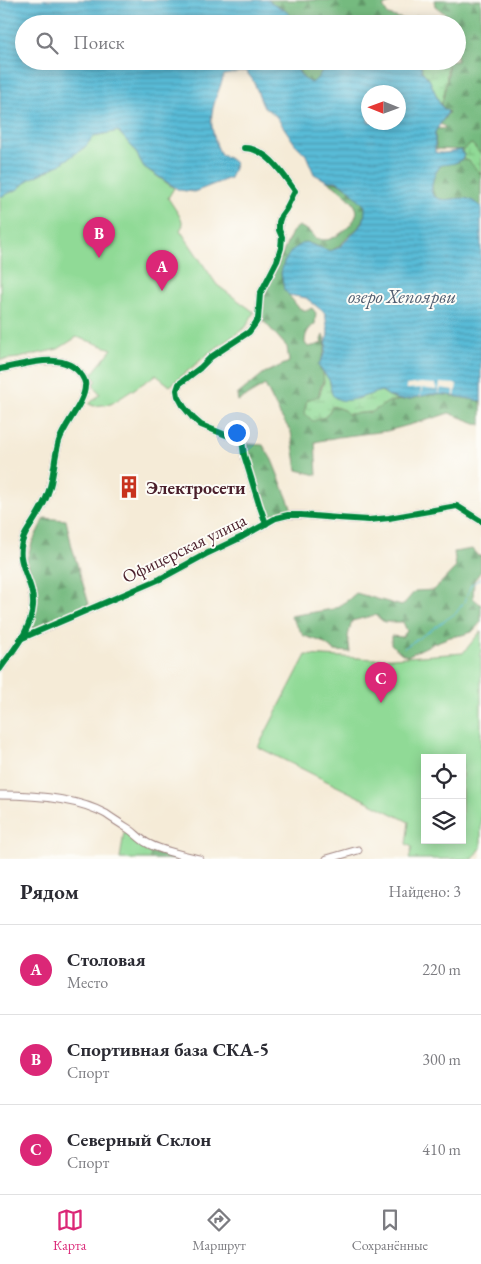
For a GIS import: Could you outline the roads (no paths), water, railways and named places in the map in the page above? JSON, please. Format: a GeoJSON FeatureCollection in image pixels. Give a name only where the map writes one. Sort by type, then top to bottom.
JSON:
{"type":"FeatureCollection","features":[{"type":"Feature","properties":{"kind":"street"},"geometry":{"type":"LineString","coordinates":[[244,148],[257,150],[270,160],[295,191],[279,222],[279,230],[282,237],[277,261],[260,294],[258,320],[249,332],[211,357],[179,384],[177,390],[178,396],[193,418],[201,425],[210,430],[242,440],[241,442],[266,524]]}},
{"type":"Feature","properties":{"kind":"street"},"geometry":{"type":"LineString","coordinates":[[0,369],[38,361],[53,360],[75,368],[86,384],[81,401],[59,440],[49,492],[41,510],[25,535],[21,546],[21,559],[32,594],[33,606],[27,630],[0,669]]}},
{"type":"Feature","properties":{"kind":"street","name":"Офицерская улица"},"geometry":{"type":"LineString","coordinates":[[20,639],[160,579],[276,518],[301,514],[369,520],[457,506],[481,521]]}},
{"type":"Feature","properties":{"kind":"street"},"geometry":{"type":"LineString","coordinates":[[0,795],[41,796],[90,807],[128,828],[147,844],[199,859]]}},
{"type":"Feature","properties":{"kind":"street"},"geometry":{"type":"LineString","coordinates":[[327,859],[358,850]]}},
{"type":"Feature","properties":{"kind":"water","name":"озеро Хепоярви"},"geometry":{"type":"Polygon","coordinates":[[[0,0],[268,0],[290,15],[15,15],[15,70],[298,70],[311,83],[317,79],[323,70],[422,70],[429,79],[441,106],[448,112],[435,132],[435,152],[445,153],[461,150],[464,155],[458,162],[441,165],[434,178],[432,194],[445,200],[466,199],[481,207],[481,401],[431,394],[400,400],[382,391],[356,399],[342,400],[332,394],[329,381],[318,366],[325,353],[328,332],[325,313],[306,298],[289,295],[284,290],[281,273],[284,262],[292,250],[305,242],[330,251],[338,248],[363,222],[365,206],[348,188],[336,181],[327,181],[314,174],[306,155],[295,144],[276,116],[263,106],[254,82],[246,71],[224,75],[212,113],[212,129],[221,155],[235,163],[230,178],[194,192],[179,190],[144,167],[134,149],[118,131],[94,136],[85,147],[59,165],[28,180],[18,189],[0,197],[0,0]]]}},
{"type":"Feature","properties":{"kind":"waterway"},"geometry":{"type":"LineString","coordinates":[[404,648],[456,613],[464,602],[471,585],[481,578]]}},
{"type":"Feature","properties":{"kind":"place","name":"Спортивная база СКА-5"},"geometry":{"type":"Point","coordinates":[99,258]}},
{"type":"Feature","properties":{"kind":"place","name":"Столовая"},"geometry":{"type":"Point","coordinates":[162,291]}},
{"type":"Feature","properties":{"kind":"place","name":"Электросети"},"geometry":{"type":"Point","coordinates":[129,487]}},
{"type":"Feature","properties":{"kind":"place","name":"Северный Склон"},"geometry":{"type":"Point","coordinates":[381,703]}}]}
